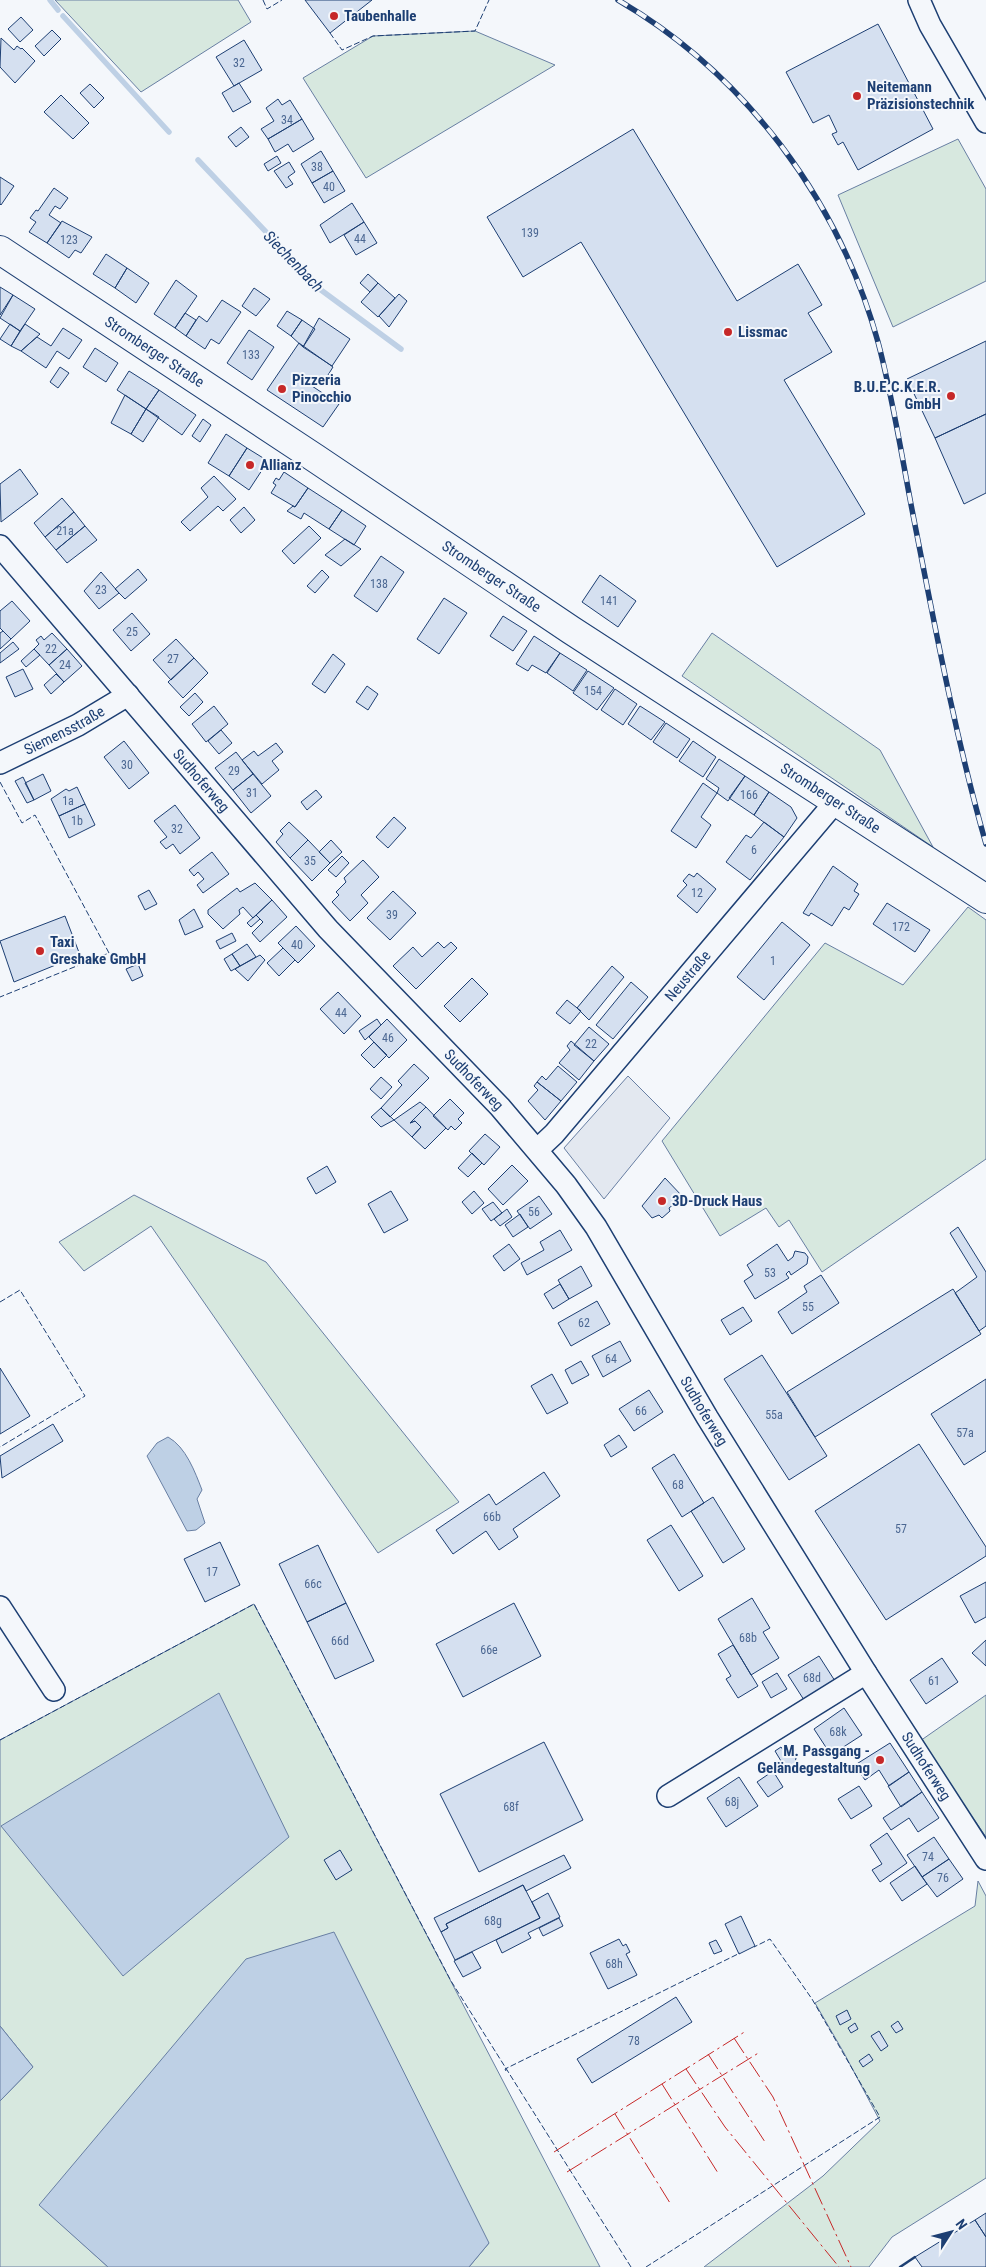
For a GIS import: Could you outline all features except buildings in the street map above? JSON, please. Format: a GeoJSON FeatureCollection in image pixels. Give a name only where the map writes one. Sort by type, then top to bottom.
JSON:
{"type":"FeatureCollection","features":[{"type":"Feature","properties":{"kind":"main road","name":"Stromberger Straße"},"geometry":{"type":"LineString","coordinates":[[0,250],[571,630],[837,800],[986,899]]}},
{"type":"Feature","properties":{"kind":"street"},"geometry":{"type":"LineString","coordinates":[[919,0],[930,25],[986,122]]}},
{"type":"Feature","properties":{"kind":"street","name":"Sudhoferweg"},"geometry":{"type":"LineString","coordinates":[[0,546],[328,929],[500,1107],[538,1149],[596,1227],[707,1417],[866,1674],[986,1859]]}},
{"type":"Feature","properties":{"kind":"street","name":"Siemensstraße"},"geometry":{"type":"LineString","coordinates":[[0,763],[78,725],[128,695]]}},
{"type":"Feature","properties":{"kind":"street","name":"Neustraße"},"geometry":{"type":"LineString","coordinates":[[538,1149],[554,1134],[837,800]]}},
{"type":"Feature","properties":{"kind":"street"},"geometry":{"type":"LineString","coordinates":[[0,1607],[54,1690]]}},
{"type":"Feature","properties":{"kind":"street"},"geometry":{"type":"LineString","coordinates":[[668,1796],[866,1674]]}},
{"type":"Feature","properties":{"kind":"shaded area"},"geometry":{"type":"Polygon","coordinates":[[[55,0],[238,0],[251,22],[141,92],[55,0]]]}},
{"type":"Feature","properties":{"kind":"shaded area"},"geometry":{"type":"Polygon","coordinates":[[[475,31],[555,65],[366,178],[303,78],[373,36],[475,31]]]}},
{"type":"Feature","properties":{"kind":"shaded area"},"geometry":{"type":"Polygon","coordinates":[[[958,139],[986,189],[986,281],[893,327],[838,195],[958,139]]]}},
{"type":"Feature","properties":{"kind":"shaded area"},"geometry":{"type":"Polygon","coordinates":[[[712,633],[880,750],[933,847],[682,676],[712,633]]]}},
{"type":"Feature","properties":{"kind":"shaded area"},"geometry":{"type":"Polygon","coordinates":[[[968,907],[986,920],[986,1159],[822,1272],[789,1220],[779,1227],[766,1208],[720,1236],[662,1141],[825,943],[903,985],[968,907]]]}},
{"type":"Feature","properties":{"kind":"shaded area"},"geometry":{"type":"Polygon","coordinates":[[[628,1076],[670,1118],[604,1199],[564,1148],[628,1076]]]}},
{"type":"Feature","properties":{"kind":"shaded area"},"geometry":{"type":"Polygon","coordinates":[[[134,1195],[266,1262],[459,1502],[378,1553],[151,1226],[84,1271],[59,1242],[134,1195]]]}},
{"type":"Feature","properties":{"kind":"shaded area"},"geometry":{"type":"Polygon","coordinates":[[[254,1604],[600,2267],[469,2267],[489,2243],[40,2205],[108,2267],[0,2267],[0,2101],[33,2067],[0,2026],[0,1740],[254,1604]]]}},
{"type":"Feature","properties":{"kind":"shaded area"},"geometry":{"type":"Polygon","coordinates":[[[986,1695],[986,1837],[920,1741],[986,1695]]]}},
{"type":"Feature","properties":{"kind":"shaded area"},"geometry":{"type":"Polygon","coordinates":[[[978,1881],[986,1896],[986,2178],[892,2237],[869,2267],[704,2267],[823,2176],[880,2121],[815,2003],[975,1906],[978,1881]]]}},
{"type":"Feature","properties":{"kind":"water"},"geometry":{"type":"Polygon","coordinates":[[[168,1437],[185,1453],[202,1490],[197,1499],[205,1523],[196,1530],[187,1531],[147,1456],[157,1443],[168,1437]]]}},
{"type":"Feature","properties":{"kind":"water"},"geometry":{"type":"Polygon","coordinates":[[[219,1693],[289,1837],[123,1976],[1,1826],[219,1693]]]}},
{"type":"Feature","properties":{"kind":"water"},"geometry":{"type":"Polygon","coordinates":[[[334,1932],[489,2243],[469,2267],[108,2267],[39,2205],[246,1959],[334,1932]]]}},
{"type":"Feature","properties":{"kind":"water"},"geometry":{"type":"Polygon","coordinates":[[[0,2026],[33,2067],[0,2101],[0,2026]]]}},
{"type":"Feature","properties":{"kind":"waterway","name":"Siechenbach"},"geometry":{"type":"LineString","coordinates":[[50,0],[58,10]]}},
{"type":"Feature","properties":{"kind":"waterway","name":"Siechenbach"},"geometry":{"type":"LineString","coordinates":[[63,16],[169,132]]}},
{"type":"Feature","properties":{"kind":"waterway","name":"Siechenbach"},"geometry":{"type":"LineString","coordinates":[[198,160],[321,290],[401,349]]}},
{"type":"Feature","properties":{"kind":"railway"},"geometry":{"type":"LineString","coordinates":[[618,0],[664,30],[707,65],[746,103],[781,146],[812,191],[839,239],[861,290],[884,365],[947,685],[965,765],[986,844]]}},
{"type":"Feature","properties":{"kind":"fence"},"geometry":{"type":"LineString","coordinates":[[263,0],[267,9],[282,0]]}},
{"type":"Feature","properties":{"kind":"fence"},"geometry":{"type":"LineString","coordinates":[[330,33],[342,50],[373,36],[475,31],[489,0]]}},
{"type":"Feature","properties":{"kind":"fence"},"geometry":{"type":"LineString","coordinates":[[0,782],[22,823],[35,815],[109,953],[0,997]]}},
{"type":"Feature","properties":{"kind":"fence"},"geometry":{"type":"LineString","coordinates":[[0,1302],[20,1290],[85,1396],[0,1447]]}},
{"type":"Feature","properties":{"kind":"fence"},"geometry":{"type":"LineString","coordinates":[[0,1740],[254,1604],[451,1981],[631,2267]]}},
{"type":"Feature","properties":{"kind":"fence"},"geometry":{"type":"LineString","coordinates":[[646,2267],[880,2117],[812,1999],[770,1939],[754,1947]]}},
{"type":"Feature","properties":{"kind":"fence"},"geometry":{"type":"LineString","coordinates":[[506,2071],[505,2069],[740,1953]]}},
{"type":"Feature","properties":{"kind":"wall"},"geometry":{"type":"LineString","coordinates":[[900,2267],[915,2257]]}},
{"type":"Feature","properties":{"kind":"power"},"geometry":{"type":"LineString","coordinates":[[554,2152],[746,2031]]}},
{"type":"Feature","properties":{"kind":"power"},"geometry":{"type":"LineString","coordinates":[[734,2038],[773,2097],[851,2267]]}},
{"type":"Feature","properties":{"kind":"power"},"geometry":{"type":"LineString","coordinates":[[567,2172],[760,2052]]}},
{"type":"Feature","properties":{"kind":"power"},"geometry":{"type":"LineString","coordinates":[[708,2054],[765,2142]]}},
{"type":"Feature","properties":{"kind":"power"},"geometry":{"type":"LineString","coordinates":[[686,2069],[725,2127],[839,2267]]}},
{"type":"Feature","properties":{"kind":"power"},"geometry":{"type":"LineString","coordinates":[[662,2084],[718,2173]]}},
{"type":"Feature","properties":{"kind":"power"},"geometry":{"type":"LineString","coordinates":[[615,2114],[670,2203]]}},
{"type":"Feature","properties":{"kind":"place","name":"Taubenhalle"},"geometry":{"type":"Point","coordinates":[334,16]}},
{"type":"Feature","properties":{"kind":"place","name":"Neitemann Präzisionstechnik"},"geometry":{"type":"Point","coordinates":[857,96]}},
{"type":"Feature","properties":{"kind":"place","name":"Lissmac"},"geometry":{"type":"Point","coordinates":[728,332]}},
{"type":"Feature","properties":{"kind":"place","name":"Pizzeria Pinocchio"},"geometry":{"type":"Point","coordinates":[282,389]}},
{"type":"Feature","properties":{"kind":"place","name":"B.U.E.C.K.E.R. GmbH"},"geometry":{"type":"Point","coordinates":[951,396]}},
{"type":"Feature","properties":{"kind":"place","name":"Allianz"},"geometry":{"type":"Point","coordinates":[250,465]}},
{"type":"Feature","properties":{"kind":"place","name":"Taxi Greshake GmbH"},"geometry":{"type":"Point","coordinates":[40,951]}},
{"type":"Feature","properties":{"kind":"place","name":"3D-Druck Haus"},"geometry":{"type":"Point","coordinates":[662,1201]}},
{"type":"Feature","properties":{"kind":"place","name":"M. Passgang - Geländegestaltung"},"geometry":{"type":"Point","coordinates":[880,1760]}}]}
